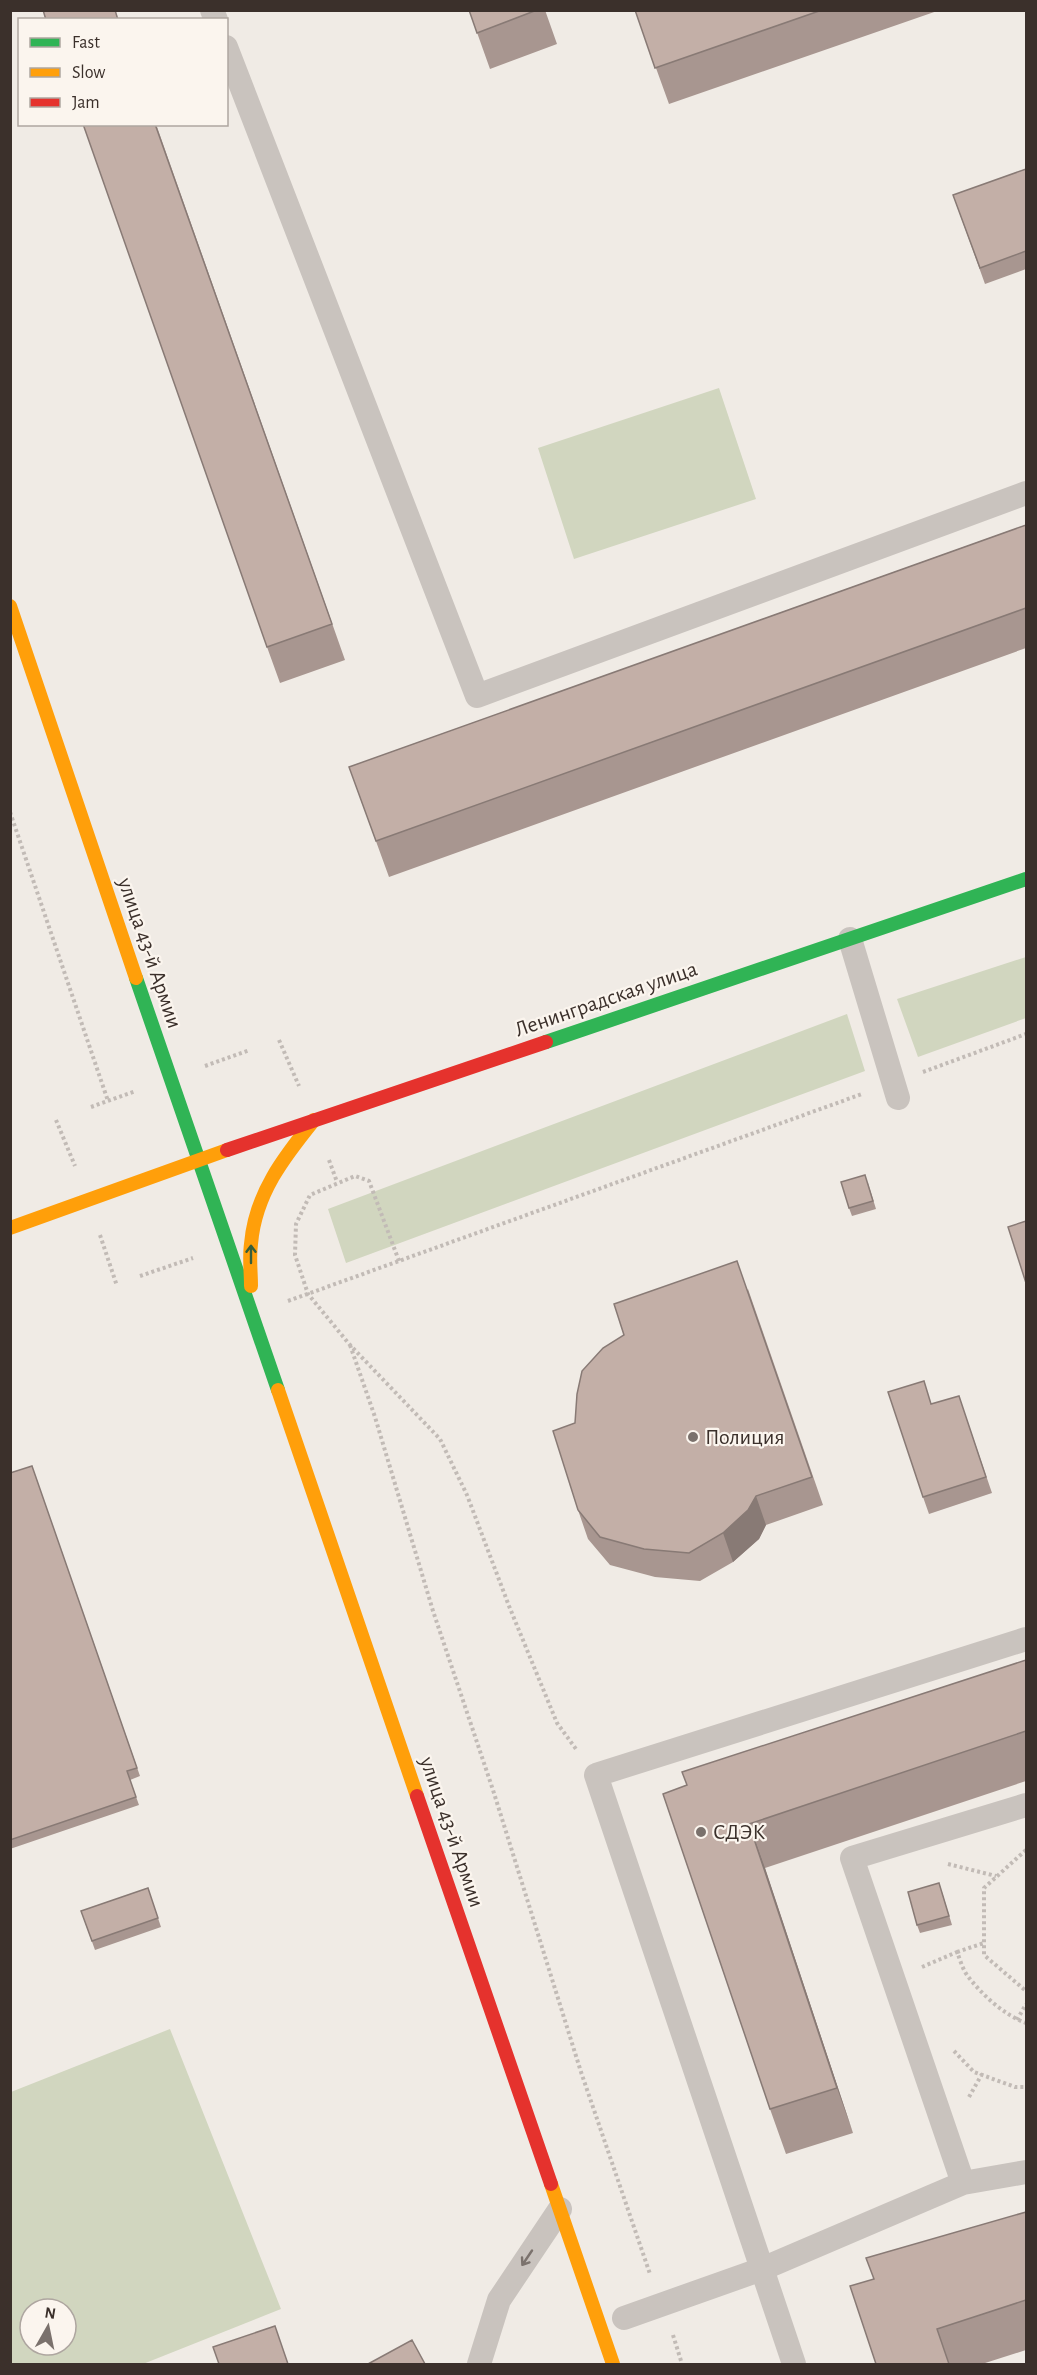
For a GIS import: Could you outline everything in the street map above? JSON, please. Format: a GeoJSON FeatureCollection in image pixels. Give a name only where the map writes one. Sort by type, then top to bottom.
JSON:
{"type":"FeatureCollection","features":[{"type":"Feature","properties":{"kind":"main road","name":"улица 43-й Армии"},"geometry":{"type":"LineString","coordinates":[[10,606],[198,1160],[613,2364]]}},
{"type":"Feature","properties":{"kind":"main road","name":"Ленинградская улица"},"geometry":{"type":"LineString","coordinates":[[10,1228],[314,1120],[1026,879]]}},
{"type":"Feature","properties":{"kind":"main road","name":"улица 43-й Армии"},"geometry":{"type":"LineString","coordinates":[[251,1312],[251,1239],[259,1202],[276,1168],[314,1120]]}},
{"type":"Feature","properties":{"kind":"lane"},"geometry":{"type":"LineString","coordinates":[[228,52],[477,696],[1026,493]]}},
{"type":"Feature","properties":{"kind":"lane"},"geometry":{"type":"LineString","coordinates":[[850,939],[896,1090]]}},
{"type":"Feature","properties":{"kind":"lane"},"geometry":{"type":"LineString","coordinates":[[794,2364],[596,1775],[1026,1639]]}},
{"type":"Feature","properties":{"kind":"lane"},"geometry":{"type":"LineString","coordinates":[[963,2183],[852,1858],[1026,1805]]}},
{"type":"Feature","properties":{"kind":"lane"},"geometry":{"type":"LineString","coordinates":[[624,2318],[762,2269],[963,2183],[1026,2172]]}},
{"type":"Feature","properties":{"kind":"lane"},"geometry":{"type":"LineString","coordinates":[[479,2364],[499,2300],[560,2209]]}},
{"type":"Feature","properties":{"kind":"lane"},"geometry":{"type":"LineString","coordinates":[[590,2295],[624,2318]]}},
{"type":"Feature","properties":{"kind":"lane"},"geometry":{"type":"LineString","coordinates":[[613,2364],[624,2318]]}},
{"type":"Feature","properties":{"kind":"path"},"geometry":{"type":"LineString","coordinates":[[10,812],[108,1101],[91,1107]]}},
{"type":"Feature","properties":{"kind":"path"},"geometry":{"type":"LineString","coordinates":[[286,1301],[896,1090],[1026,1035]]}},
{"type":"Feature","properties":{"kind":"path"},"geometry":{"type":"LineString","coordinates":[[56,1120],[88,1200],[117,1287]]}},
{"type":"Feature","properties":{"kind":"path"},"geometry":{"type":"LineString","coordinates":[[399,1261],[369,1181],[355,1176],[310,1195],[296,1224],[295,1255],[308,1294],[350,1345],[440,1439],[467,1495],[508,1606],[557,1723],[596,1775]]}},
{"type":"Feature","properties":{"kind":"path"},"geometry":{"type":"LineString","coordinates":[[350,1345],[375,1417],[433,1611],[494,1790],[580,2072],[682,2364]]}},
{"type":"Feature","properties":{"kind":"path"},"geometry":{"type":"LineString","coordinates":[[1026,1850],[984,1888],[984,1955],[1026,1991]]}},
{"type":"Feature","properties":{"kind":"path"},"geometry":{"type":"LineString","coordinates":[[917,1969],[984,1943]]}},
{"type":"Feature","properties":{"kind":"path"},"geometry":{"type":"LineString","coordinates":[[957,1952],[966,1973],[988,1999],[1017,2020],[1026,2023]]}},
{"type":"Feature","properties":{"kind":"path"},"geometry":{"type":"LineString","coordinates":[[1017,2020],[1026,2004]]}},
{"type":"Feature","properties":{"kind":"path"},"geometry":{"type":"LineString","coordinates":[[950,2046],[974,2072],[1015,2087],[1026,2087]]}},
{"type":"Feature","properties":{"kind":"green space"},"geometry":{"type":"Polygon","coordinates":[[[719,388],[756,499],[574,559],[538,448],[719,388]]]}},
{"type":"Feature","properties":{"kind":"green space"},"geometry":{"type":"Polygon","coordinates":[[[1026,957],[1026,1018],[918,1057],[897,999],[1026,957]]]}},
{"type":"Feature","properties":{"kind":"green space"},"geometry":{"type":"Polygon","coordinates":[[[847,1014],[865,1071],[346,1263],[328,1209],[847,1014]]]}},
{"type":"Feature","properties":{"kind":"green space"},"geometry":{"type":"Polygon","coordinates":[[[170,2029],[281,2309],[143,2364],[11,2364],[11,2092],[170,2029]]]}},
{"type":"Feature","properties":{"kind":"building"},"geometry":{"type":"Polygon","coordinates":[[[43,10],[115,10],[117,18],[45,18],[43,10]]]}},
{"type":"Feature","properties":{"kind":"building"},"geometry":{"type":"Polygon","coordinates":[[[469,10],[537,10],[477,33],[469,10]]]}},
{"type":"Feature","properties":{"kind":"building"},"geometry":{"type":"Polygon","coordinates":[[[635,10],[822,10],[655,68],[635,10]]]}},
{"type":"Feature","properties":{"kind":"building"},"geometry":{"type":"Polygon","coordinates":[[[84,126],[156,126],[332,624],[267,647],[84,126]]]}},
{"type":"Feature","properties":{"kind":"building"},"geometry":{"type":"Polygon","coordinates":[[[1026,169],[1026,251],[980,268],[953,195],[1026,169]]]}},
{"type":"Feature","properties":{"kind":"building"},"geometry":{"type":"Polygon","coordinates":[[[1026,525],[1026,608],[376,841],[349,767],[1026,525]]]}},
{"type":"Feature","properties":{"kind":"building"},"geometry":{"type":"Polygon","coordinates":[[[865,1175],[873,1201],[849,1208],[841,1182],[865,1175]]]}},
{"type":"Feature","properties":{"kind":"building"},"geometry":{"type":"Polygon","coordinates":[[[1026,1221],[1026,1283],[1008,1227],[1026,1221]]]}},
{"type":"Feature","properties":{"kind":"building","name":"Полиция"},"geometry":{"type":"Polygon","coordinates":[[[737,1261],[812,1477],[756,1496],[748,1510],[723,1533],[689,1553],[644,1549],[600,1537],[578,1510],[553,1431],[575,1423],[577,1394],[582,1371],[603,1348],[624,1335],[614,1304],[737,1261]]]}},
{"type":"Feature","properties":{"kind":"building"},"geometry":{"type":"Polygon","coordinates":[[[924,1381],[931,1404],[959,1396],[986,1477],[923,1497],[888,1392],[924,1381]]]}},
{"type":"Feature","properties":{"kind":"building"},"geometry":{"type":"Polygon","coordinates":[[[32,1466],[137,1768],[127,1771],[136,1797],[10,1840],[10,1473],[32,1466]]]}},
{"type":"Feature","properties":{"kind":"building"},"geometry":{"type":"Polygon","coordinates":[[[1026,1660],[1026,1731],[749,1824],[837,2088],[770,2109],[663,1794],[687,1785],[682,1772],[1026,1660]]]}},
{"type":"Feature","properties":{"kind":"building"},"geometry":{"type":"Polygon","coordinates":[[[939,1883],[949,1916],[917,1925],[908,1892],[939,1883]]]}},
{"type":"Feature","properties":{"kind":"building"},"geometry":{"type":"Polygon","coordinates":[[[148,1888],[158,1918],[92,1941],[81,1911],[148,1888]]]}},
{"type":"Feature","properties":{"kind":"building"},"geometry":{"type":"Polygon","coordinates":[[[1026,2212],[1026,2300],[937,2329],[949,2364],[876,2364],[850,2286],[874,2279],[866,2258],[1026,2212]]]}},
{"type":"Feature","properties":{"kind":"building"},"geometry":{"type":"Polygon","coordinates":[[[275,2326],[288,2364],[219,2364],[213,2347],[275,2326]]]}},
{"type":"Feature","properties":{"kind":"building"},"geometry":{"type":"Polygon","coordinates":[[[412,2340],[425,2364],[368,2364],[412,2340]]]}},
{"type":"Feature","properties":{"kind":"traffic: fast"},"geometry":{"type":"LineString","coordinates":[[546,1042],[1026,879]]}},
{"type":"Feature","properties":{"kind":"traffic: fast"},"geometry":{"type":"LineString","coordinates":[[136,978],[278,1390]]}},
{"type":"Feature","properties":{"kind":"traffic: slow"},"geometry":{"type":"LineString","coordinates":[[10,606],[136,978]]}},
{"type":"Feature","properties":{"kind":"traffic: slow"},"geometry":{"type":"LineString","coordinates":[[251,1286],[250,1249],[258,1209],[282,1162],[314,1120]]}},
{"type":"Feature","properties":{"kind":"traffic: slow"},"geometry":{"type":"LineString","coordinates":[[10,1228],[227,1150]]}},
{"type":"Feature","properties":{"kind":"traffic: slow"},"geometry":{"type":"LineString","coordinates":[[278,1390],[417,1796]]}},
{"type":"Feature","properties":{"kind":"traffic: slow"},"geometry":{"type":"LineString","coordinates":[[551,2184],[613,2364]]}},
{"type":"Feature","properties":{"kind":"traffic: jam"},"geometry":{"type":"LineString","coordinates":[[227,1150],[546,1042]]}},
{"type":"Feature","properties":{"kind":"traffic: jam"},"geometry":{"type":"LineString","coordinates":[[417,1796],[551,2184]]}},
{"type":"Feature","properties":{"kind":"place","name":"Полиция"},"geometry":{"type":"Point","coordinates":[693,1437]}},
{"type":"Feature","properties":{"kind":"place","name":"СДЭК"},"geometry":{"type":"Point","coordinates":[701,1832]}}]}
